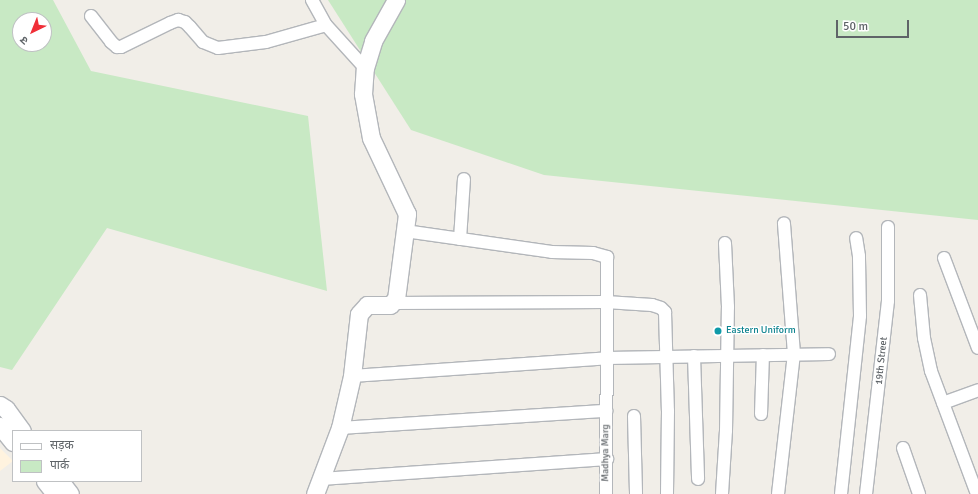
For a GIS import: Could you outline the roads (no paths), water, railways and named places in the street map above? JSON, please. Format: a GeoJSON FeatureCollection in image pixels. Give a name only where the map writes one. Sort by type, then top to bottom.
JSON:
{"type":"FeatureCollection","features":[{"type":"Feature","properties":{"kind":"street"},"geometry":{"type":"LineString","coordinates":[[312,0],[326,25],[365,68]]}},
{"type":"Feature","properties":{"kind":"street"},"geometry":{"type":"LineString","coordinates":[[393,304],[396,298],[407,214],[372,138],[363,94],[365,68],[373,41],[396,0]]}},
{"type":"Feature","properties":{"kind":"street"},"geometry":{"type":"LineString","coordinates":[[91,16],[111,42],[117,47],[121,47],[178,20],[185,22],[203,42],[218,48],[266,42],[326,25]]}},
{"type":"Feature","properties":{"kind":"street"},"geometry":{"type":"LineString","coordinates":[[460,239],[464,179]]}},
{"type":"Feature","properties":{"kind":"street"},"geometry":{"type":"LineString","coordinates":[[778,494],[794,354],[784,223]]}},
{"type":"Feature","properties":{"kind":"street","name":"19th Street"},"geometry":{"type":"LineString","coordinates":[[866,494],[888,301],[888,228]]}},
{"type":"Feature","properties":{"kind":"street","name":"Madhya Marg"},"geometry":{"type":"LineString","coordinates":[[405,231],[552,252],[580,252],[603,255],[607,257],[606,494]]}},
{"type":"Feature","properties":{"kind":"street"},"geometry":{"type":"LineString","coordinates":[[841,494],[860,316],[859,256],[856,238]]}},
{"type":"Feature","properties":{"kind":"street"},"geometry":{"type":"LineString","coordinates":[[722,494],[726,431],[728,274],[725,243]]}},
{"type":"Feature","properties":{"kind":"street"},"geometry":{"type":"LineString","coordinates":[[944,258],[978,348]]}},
{"type":"Feature","properties":{"kind":"street"},"geometry":{"type":"LineString","coordinates":[[920,295],[924,338],[931,371],[977,494]]}},
{"type":"Feature","properties":{"kind":"street"},"geometry":{"type":"LineString","coordinates":[[607,459],[318,486],[340,428],[352,376],[359,314],[367,305],[606,302],[652,305],[661,308],[665,312],[668,411],[667,494]]}},
{"type":"Feature","properties":{"kind":"street"},"geometry":{"type":"LineString","coordinates":[[761,414],[763,354]]}},
{"type":"Feature","properties":{"kind":"street"},"geometry":{"type":"LineString","coordinates":[[352,376],[607,358],[829,354]]}},
{"type":"Feature","properties":{"kind":"street"},"geometry":{"type":"LineString","coordinates":[[694,356],[698,479]]}},
{"type":"Feature","properties":{"kind":"street"},"geometry":{"type":"LineString","coordinates":[[943,404],[978,390]]}},
{"type":"Feature","properties":{"kind":"street"},"geometry":{"type":"LineString","coordinates":[[0,405],[6,410],[21,430]]}},
{"type":"Feature","properties":{"kind":"street"},"geometry":{"type":"LineString","coordinates":[[340,428],[606,411]]}},
{"type":"Feature","properties":{"kind":"street"},"geometry":{"type":"LineString","coordinates":[[634,416],[636,494]]}},
{"type":"Feature","properties":{"kind":"street"},"geometry":{"type":"LineString","coordinates":[[0,426],[12,441]]}},
{"type":"Feature","properties":{"kind":"street"},"geometry":{"type":"LineString","coordinates":[[903,448],[919,494]]}},
{"type":"Feature","properties":{"kind":"street"},"geometry":{"type":"LineString","coordinates":[[46,482],[55,494]]}},
{"type":"Feature","properties":{"kind":"street"},"geometry":{"type":"LineString","coordinates":[[61,482],[70,494]]}},
{"type":"Feature","properties":{"kind":"place","name":"Eastern Uniform"},"geometry":{"type":"Point","coordinates":[718,331]}}]}
